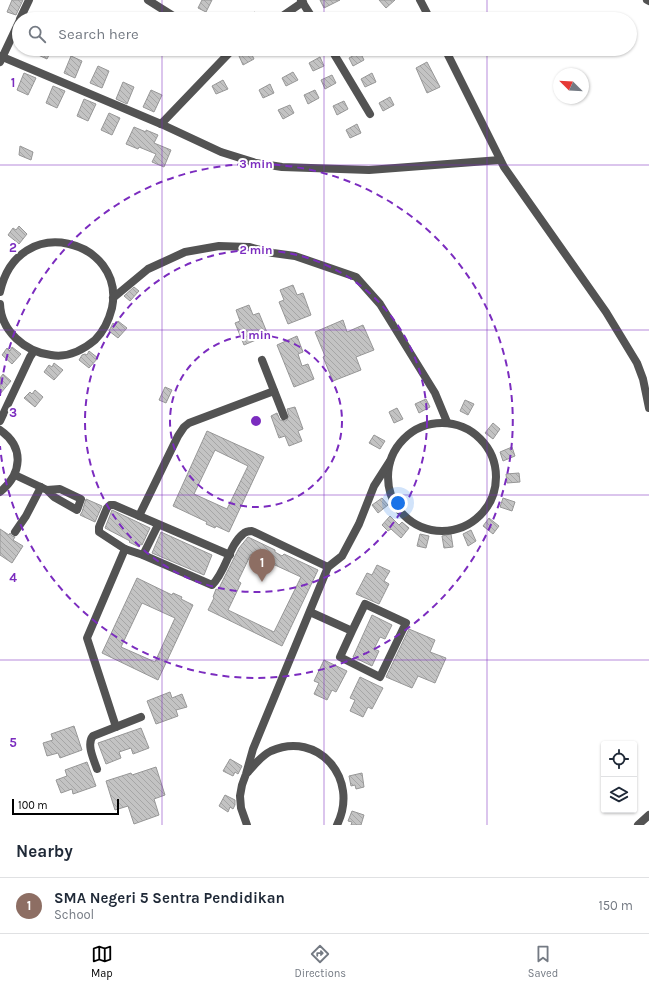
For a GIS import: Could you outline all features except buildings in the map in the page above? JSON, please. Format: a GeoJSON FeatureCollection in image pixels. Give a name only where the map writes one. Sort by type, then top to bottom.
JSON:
{"type":"FeatureCollection","features":[{"type":"Feature","properties":{"kind":"street"},"geometry":{"type":"LineString","coordinates":[[23,12],[29,0]]}},
{"type":"Feature","properties":{"kind":"street"},"geometry":{"type":"LineString","coordinates":[[148,0],[167,12]]}},
{"type":"Feature","properties":{"kind":"street"},"geometry":{"type":"LineString","coordinates":[[420,0],[426,12]]}},
{"type":"Feature","properties":{"kind":"street"},"geometry":{"type":"LineString","coordinates":[[287,12],[302,1],[309,12]]}},
{"type":"Feature","properties":{"kind":"street"},"geometry":{"type":"LineString","coordinates":[[12,36],[1,58],[161,124],[232,157],[282,167],[369,170],[500,160]]}},
{"type":"Feature","properties":{"kind":"street"},"geometry":{"type":"LineString","coordinates":[[161,124],[224,56]]}},
{"type":"Feature","properties":{"kind":"street"},"geometry":{"type":"LineString","coordinates":[[335,56],[370,114]]}},
{"type":"Feature","properties":{"kind":"street"},"geometry":{"type":"LineString","coordinates":[[448,56],[500,160],[606,312],[637,362],[643,379],[649,408]]}},
{"type":"Feature","properties":{"kind":"street"},"geometry":{"type":"LineString","coordinates":[[0,292],[2,280],[18,257],[30,248],[43,243],[57,242],[75,245],[91,253],[103,266],[111,283],[113,298],[109,319],[100,335],[87,347],[70,354],[52,356],[34,351],[22,344],[12,334],[4,322],[0,304]]}},
{"type":"Feature","properties":{"kind":"street"},"geometry":{"type":"LineString","coordinates":[[113,298],[148,268],[185,252],[219,246],[248,247],[295,256],[356,277],[380,304],[435,393],[447,422]]}},
{"type":"Feature","properties":{"kind":"street"},"geometry":{"type":"LineString","coordinates":[[0,421],[34,351]]}},
{"type":"Feature","properties":{"kind":"street"},"geometry":{"type":"LineString","coordinates":[[262,360],[284,416]]}},
{"type":"Feature","properties":{"kind":"street"},"geometry":{"type":"LineString","coordinates":[[139,516],[178,436],[184,427],[189,423],[274,392]]}},
{"type":"Feature","properties":{"kind":"street"},"geometry":{"type":"LineString","coordinates":[[247,825],[240,808],[240,796],[242,784],[256,741],[328,567],[342,556],[358,524],[374,486],[399,444],[412,432],[428,424],[447,422],[464,426],[479,436],[490,449],[496,466],[497,484],[492,501],[481,515],[467,526],[450,531],[432,531],[415,524],[401,513],[392,497],[388,479],[390,461]]}},
{"type":"Feature","properties":{"kind":"street"},"geometry":{"type":"LineString","coordinates":[[0,430],[6,434],[13,443],[17,453],[15,475],[8,485],[0,492]]}},
{"type":"Feature","properties":{"kind":"street"},"geometry":{"type":"LineString","coordinates":[[15,475],[44,489],[15,532]]}},
{"type":"Feature","properties":{"kind":"street"},"geometry":{"type":"LineString","coordinates":[[230,555],[112,504],[107,508],[99,526],[99,532],[125,549],[143,555],[212,585],[217,580],[236,544],[243,534],[248,531],[252,531],[328,567]]}},
{"type":"Feature","properties":{"kind":"street"},"geometry":{"type":"LineString","coordinates":[[143,555],[158,525]]}},
{"type":"Feature","properties":{"kind":"street"},"geometry":{"type":"LineString","coordinates":[[116,726],[87,638],[125,549]]}},
{"type":"Feature","properties":{"kind":"street"},"geometry":{"type":"LineString","coordinates":[[365,604],[406,623],[380,677],[340,657],[352,631],[365,604]]}},
{"type":"Feature","properties":{"kind":"street"},"geometry":{"type":"LineString","coordinates":[[310,612],[352,631]]}},
{"type":"Feature","properties":{"kind":"street"},"geometry":{"type":"LineString","coordinates":[[97,769],[90,740],[93,736],[141,717]]}},
{"type":"Feature","properties":{"kind":"street"},"geometry":{"type":"LineString","coordinates":[[246,774],[261,757],[271,751],[281,748],[292,746],[303,747],[323,756],[331,763],[342,782],[344,804],[342,814],[337,825]]}},
{"type":"Feature","properties":{"kind":"street"},"geometry":{"type":"LineString","coordinates":[[638,825],[649,815]]}},
{"type":"Feature","properties":{"kind":"place","name":"SMA Negeri 5 Sentra Pendidikan"},"geometry":{"type":"Point","coordinates":[262,582]}}]}
